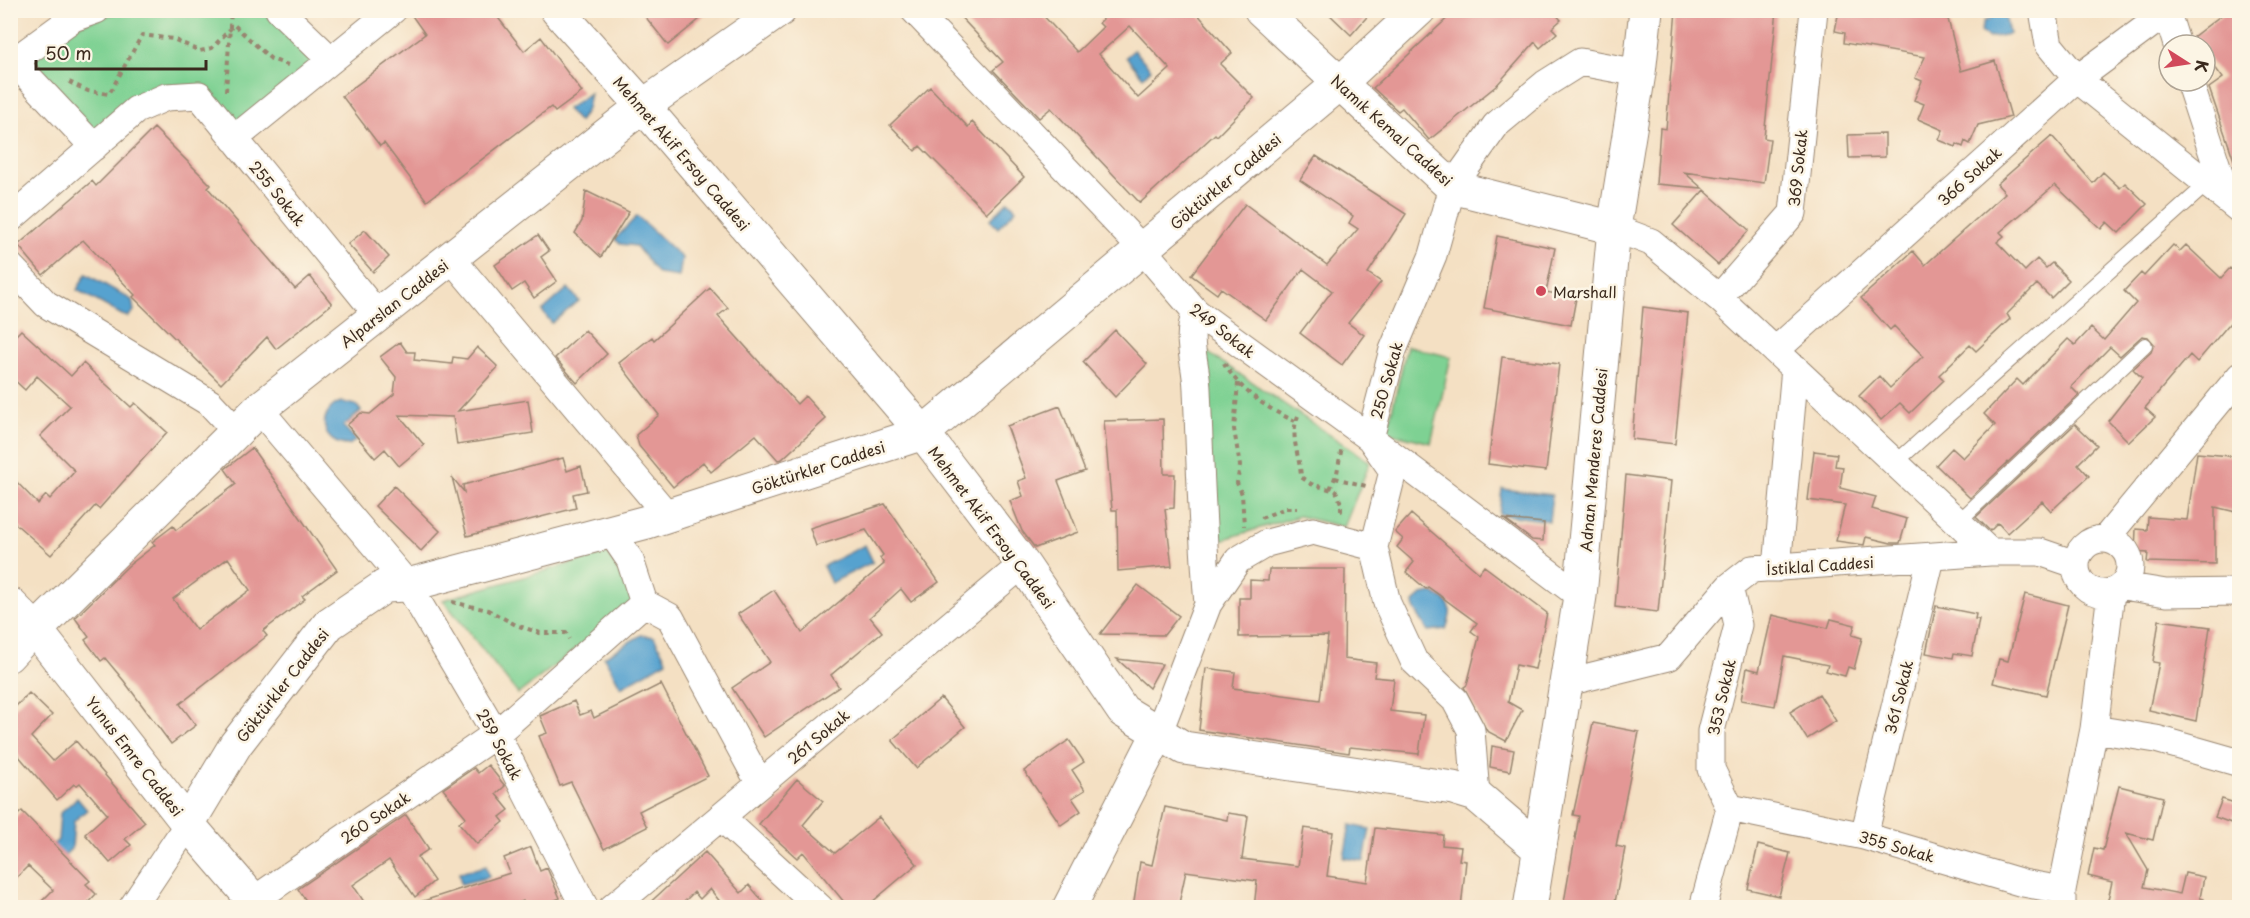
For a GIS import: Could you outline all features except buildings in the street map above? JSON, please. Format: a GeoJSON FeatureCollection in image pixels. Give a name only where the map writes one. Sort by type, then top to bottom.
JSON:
{"type":"FeatureCollection","features":[{"type":"Feature","properties":{"kind":"street"},"geometry":{"type":"LineString","coordinates":[[10,219],[94,147],[33,81],[12,63],[73,18],[96,10]]}},
{"type":"Feature","properties":{"kind":"street"},"geometry":{"type":"LineString","coordinates":[[279,10],[326,55]]}},
{"type":"Feature","properties":{"kind":"street"},"geometry":{"type":"LineString","coordinates":[[229,133],[326,55],[393,10]]}},
{"type":"Feature","properties":{"kind":"street","name":"Mehmet Akif Ersoy Caddesi"},"geometry":{"type":"LineString","coordinates":[[557,10],[643,106],[923,433],[1023,564],[1123,711],[1184,748],[1453,788],[1476,795],[1539,849]]}},
{"type":"Feature","properties":{"kind":"street","name":"Alparslan Caddesi"},"geometry":{"type":"LineString","coordinates":[[36,630],[248,421],[378,315],[643,106],[780,10]]}},
{"type":"Feature","properties":{"kind":"street","name":"249 Sokak"},"geometry":{"type":"LineString","coordinates":[[914,10],[1143,250],[1196,312],[1370,438],[1580,596]]}},
{"type":"Feature","properties":{"kind":"street","name":"Namık Kemal Caddesi"},"geometry":{"type":"LineString","coordinates":[[1261,10],[1452,187],[1614,228]]}},
{"type":"Feature","properties":{"kind":"street","name":"Göktürkler Caddesi"},"geometry":{"type":"LineString","coordinates":[[188,824],[236,744],[329,624],[385,586],[408,585],[668,516],[923,433],[1339,84],[1419,10]]}},
{"type":"Feature","properties":{"kind":"street","name":"Adnan Menderes Caddesi"},"geometry":{"type":"LineString","coordinates":[[1530,908],[1580,596],[1614,228],[1639,73],[1646,10]]}},
{"type":"Feature","properties":{"kind":"street","name":"369 Sokak"},"geometry":{"type":"LineString","coordinates":[[1719,298],[1792,213],[1814,10]]}},
{"type":"Feature","properties":{"kind":"street"},"geometry":{"type":"LineString","coordinates":[[2043,10],[2049,45],[2077,80],[2234,205]]}},
{"type":"Feature","properties":{"kind":"street"},"geometry":{"type":"LineString","coordinates":[[2168,12],[2174,33]]}},
{"type":"Feature","properties":{"kind":"street","name":"366 Sokak"},"geometry":{"type":"LineString","coordinates":[[1786,359],[2077,80],[2168,12]]}},
{"type":"Feature","properties":{"kind":"street","name":"250 Sokak"},"geometry":{"type":"LineString","coordinates":[[1476,795],[1471,730],[1455,700],[1414,661],[1387,603],[1374,547],[1392,471],[1370,438],[1393,350],[1433,255],[1452,187],[1496,125],[1545,84],[1580,62],[1639,73]]}},
{"type":"Feature","properties":{"kind":"street"},"geometry":{"type":"LineString","coordinates":[[2193,93],[2234,205]]}},
{"type":"Feature","properties":{"kind":"street","name":"255 Sokak"},"geometry":{"type":"LineString","coordinates":[[94,147],[136,110],[166,97],[199,95],[378,315]]}},
{"type":"Feature","properties":{"kind":"street"},"geometry":{"type":"LineString","coordinates":[[1614,228],[1652,242],[1719,298],[1990,552]]}},
{"type":"Feature","properties":{"kind":"street"},"geometry":{"type":"LineString","coordinates":[[451,258],[668,516]]}},
{"type":"Feature","properties":{"kind":"street","name":"259 Sokak"},"geometry":{"type":"LineString","coordinates":[[10,266],[46,304],[210,403],[248,421],[408,585],[496,734],[585,908]]}},
{"type":"Feature","properties":{"kind":"street"},"geometry":{"type":"LineString","coordinates":[[1196,312],[1190,330],[1197,385],[1201,521],[1208,604]]}},
{"type":"Feature","properties":{"kind":"street"},"geometry":{"type":"LineString","coordinates":[[1777,567],[1786,359]]}},
{"type":"Feature","properties":{"kind":"street"},"geometry":{"type":"LineString","coordinates":[[2106,538],[2228,407],[2240,376]]}},
{"type":"Feature","properties":{"kind":"street"},"geometry":{"type":"LineString","coordinates":[[1069,908],[1158,734],[1208,604],[1238,560],[1267,543],[1313,531],[1374,547]]}},
{"type":"Feature","properties":{"kind":"street"},"geometry":{"type":"LineString","coordinates":[[611,532],[630,560],[644,603],[670,617],[760,784]]}},
{"type":"Feature","properties":{"kind":"street"},"geometry":{"type":"LineString","coordinates":[[2062,899],[2117,590],[2131,567],[2124,548],[2106,538],[2091,540],[2080,550],[2075,564],[2079,581],[2093,593],[2117,590],[2166,593],[2240,591]]}},
{"type":"Feature","properties":{"kind":"street","name":"İstiklal Caddesi"},"geometry":{"type":"LineString","coordinates":[[1568,682],[1669,657],[1729,587],[1752,569],[1990,552],[2040,552],[2075,564]]}},
{"type":"Feature","properties":{"kind":"street","name":"361 Sokak"},"geometry":{"type":"LineString","coordinates":[[1864,836],[1931,558]]}},
{"type":"Feature","properties":{"kind":"street","name":"261 Sokak"},"geometry":{"type":"LineString","coordinates":[[612,908],[1023,564]]}},
{"type":"Feature","properties":{"kind":"street","name":"353 Sokak"},"geometry":{"type":"LineString","coordinates":[[1729,587],[1738,625],[1711,731],[1711,769],[1730,808]]}},
{"type":"Feature","properties":{"kind":"street","name":"260 Sokak"},"geometry":{"type":"LineString","coordinates":[[257,904],[496,734],[644,603]]}},
{"type":"Feature","properties":{"kind":"street","name":"Yunus Emre Caddesi"},"geometry":{"type":"LineString","coordinates":[[10,604],[36,630],[188,824],[257,904]]}},
{"type":"Feature","properties":{"kind":"street"},"geometry":{"type":"LineString","coordinates":[[10,657],[36,630]]}},
{"type":"Feature","properties":{"kind":"street"},"geometry":{"type":"LineString","coordinates":[[2094,729],[2156,739],[2240,763]]}},
{"type":"Feature","properties":{"kind":"street"},"geometry":{"type":"LineString","coordinates":[[1703,908],[1730,808]]}},
{"type":"Feature","properties":{"kind":"street","name":"355 Sokak"},"geometry":{"type":"LineString","coordinates":[[1730,808],[1864,836],[2023,883],[2062,899]]}},
{"type":"Feature","properties":{"kind":"street"},"geometry":{"type":"LineString","coordinates":[[721,817],[820,908]]}},
{"type":"Feature","properties":{"kind":"street"},"geometry":{"type":"LineString","coordinates":[[132,908],[188,824]]}},
{"type":"Feature","properties":{"kind":"lane"},"geometry":{"type":"LineString","coordinates":[[1895,463],[2207,184]]}},
{"type":"Feature","properties":{"kind":"lane"},"geometry":{"type":"LineString","coordinates":[[1958,522],[2145,345]]}},
{"type":"Feature","properties":{"kind":"path"},"geometry":{"type":"LineString","coordinates":[[229,133],[231,10]]}},
{"type":"Feature","properties":{"kind":"path"},"geometry":{"type":"LineString","coordinates":[[33,81],[45,69],[88,91],[109,94],[142,35],[173,39],[200,51],[212,48],[234,25],[272,59],[288,65],[302,66],[326,55]]}},
{"type":"Feature","properties":{"kind":"path"},"geometry":{"type":"LineString","coordinates":[[1238,383],[1234,429],[1239,466],[1238,483],[1242,494],[1243,527],[1286,508],[1300,508]]}},
{"type":"Feature","properties":{"kind":"path"},"geometry":{"type":"LineString","coordinates":[[1307,393],[1296,421],[1294,445],[1300,460],[1301,477],[1311,484],[1336,491],[1341,503],[1341,511],[1332,514]]}},
{"type":"Feature","properties":{"kind":"path"},"geometry":{"type":"LineString","coordinates":[[1330,489],[1335,478],[1347,421]]}},
{"type":"Feature","properties":{"kind":"path"},"geometry":{"type":"LineString","coordinates":[[1335,478],[1387,491]]}},
{"type":"Feature","properties":{"kind":"path"},"geometry":{"type":"LineString","coordinates":[[449,601],[488,610],[516,626],[540,633],[566,633],[578,662]]}},
{"type":"Feature","properties":{"kind":"green space"},"geometry":{"type":"Polygon","coordinates":[[[125,10],[262,11],[318,60],[236,126],[169,87],[134,96],[93,132],[22,63],[78,25],[125,10]]]}},
{"type":"Feature","properties":{"kind":"green space"},"geometry":{"type":"Polygon","coordinates":[[[1407,346],[1451,357],[1431,443],[1387,432],[1407,346]]]}},
{"type":"Feature","properties":{"kind":"green space"},"geometry":{"type":"Polygon","coordinates":[[[1201,348],[1370,462],[1344,527],[1299,516],[1215,542],[1201,348]]]}},
{"type":"Feature","properties":{"kind":"green space"},"geometry":{"type":"Polygon","coordinates":[[[608,553],[636,603],[518,694],[443,600],[608,553]]]}},
{"type":"Feature","properties":{"kind":"water"},"geometry":{"type":"Polygon","coordinates":[[[1988,11],[2004,11],[2009,34],[1989,38],[1980,32],[1984,21],[1990,20],[1988,11]]]}},
{"type":"Feature","properties":{"kind":"water"},"geometry":{"type":"Polygon","coordinates":[[[1134,50],[1151,69],[1143,77],[1126,57],[1134,50]]]}},
{"type":"Feature","properties":{"kind":"water"},"geometry":{"type":"Polygon","coordinates":[[[590,93],[587,109],[579,122],[567,109],[590,93]]]}},
{"type":"Feature","properties":{"kind":"water"},"geometry":{"type":"Polygon","coordinates":[[[1008,201],[1016,209],[998,228],[990,220],[1008,201]]]}},
{"type":"Feature","properties":{"kind":"water"},"geometry":{"type":"Polygon","coordinates":[[[637,216],[682,258],[679,277],[658,274],[636,246],[620,244],[615,239],[637,216]]]}},
{"type":"Feature","properties":{"kind":"water"},"geometry":{"type":"Polygon","coordinates":[[[86,274],[132,300],[134,311],[128,317],[122,315],[77,290],[86,274]]]}},
{"type":"Feature","properties":{"kind":"water"},"geometry":{"type":"Polygon","coordinates":[[[568,288],[579,301],[552,323],[542,311],[568,288]]]}},
{"type":"Feature","properties":{"kind":"water"},"geometry":{"type":"Polygon","coordinates":[[[341,402],[356,405],[361,411],[343,426],[356,440],[349,445],[332,439],[325,427],[328,412],[341,402]]]}},
{"type":"Feature","properties":{"kind":"water"},"geometry":{"type":"Polygon","coordinates":[[[1502,489],[1552,495],[1549,521],[1499,514],[1502,489]]]}},
{"type":"Feature","properties":{"kind":"water"},"geometry":{"type":"Polygon","coordinates":[[[865,545],[873,562],[831,583],[823,566],[865,545]]]}},
{"type":"Feature","properties":{"kind":"water"},"geometry":{"type":"Polygon","coordinates":[[[1432,593],[1444,599],[1450,606],[1446,629],[1428,631],[1415,610],[1414,602],[1422,595],[1432,593]]]}},
{"type":"Feature","properties":{"kind":"water"},"geometry":{"type":"Polygon","coordinates":[[[641,635],[654,637],[667,661],[621,687],[604,657],[641,635]]]}},
{"type":"Feature","properties":{"kind":"water"},"geometry":{"type":"Polygon","coordinates":[[[77,798],[87,810],[74,821],[72,848],[55,865],[44,853],[58,840],[60,813],[77,798]]]}},
{"type":"Feature","properties":{"kind":"water"},"geometry":{"type":"Polygon","coordinates":[[[1350,825],[1370,829],[1364,861],[1344,858],[1350,825]]]}},
{"type":"Feature","properties":{"kind":"water"},"geometry":{"type":"Polygon","coordinates":[[[486,866],[489,877],[461,884],[459,873],[486,866]]]}},
{"type":"Feature","properties":{"kind":"place","name":"Marshall"},"geometry":{"type":"Point","coordinates":[1541,291]}}]}
